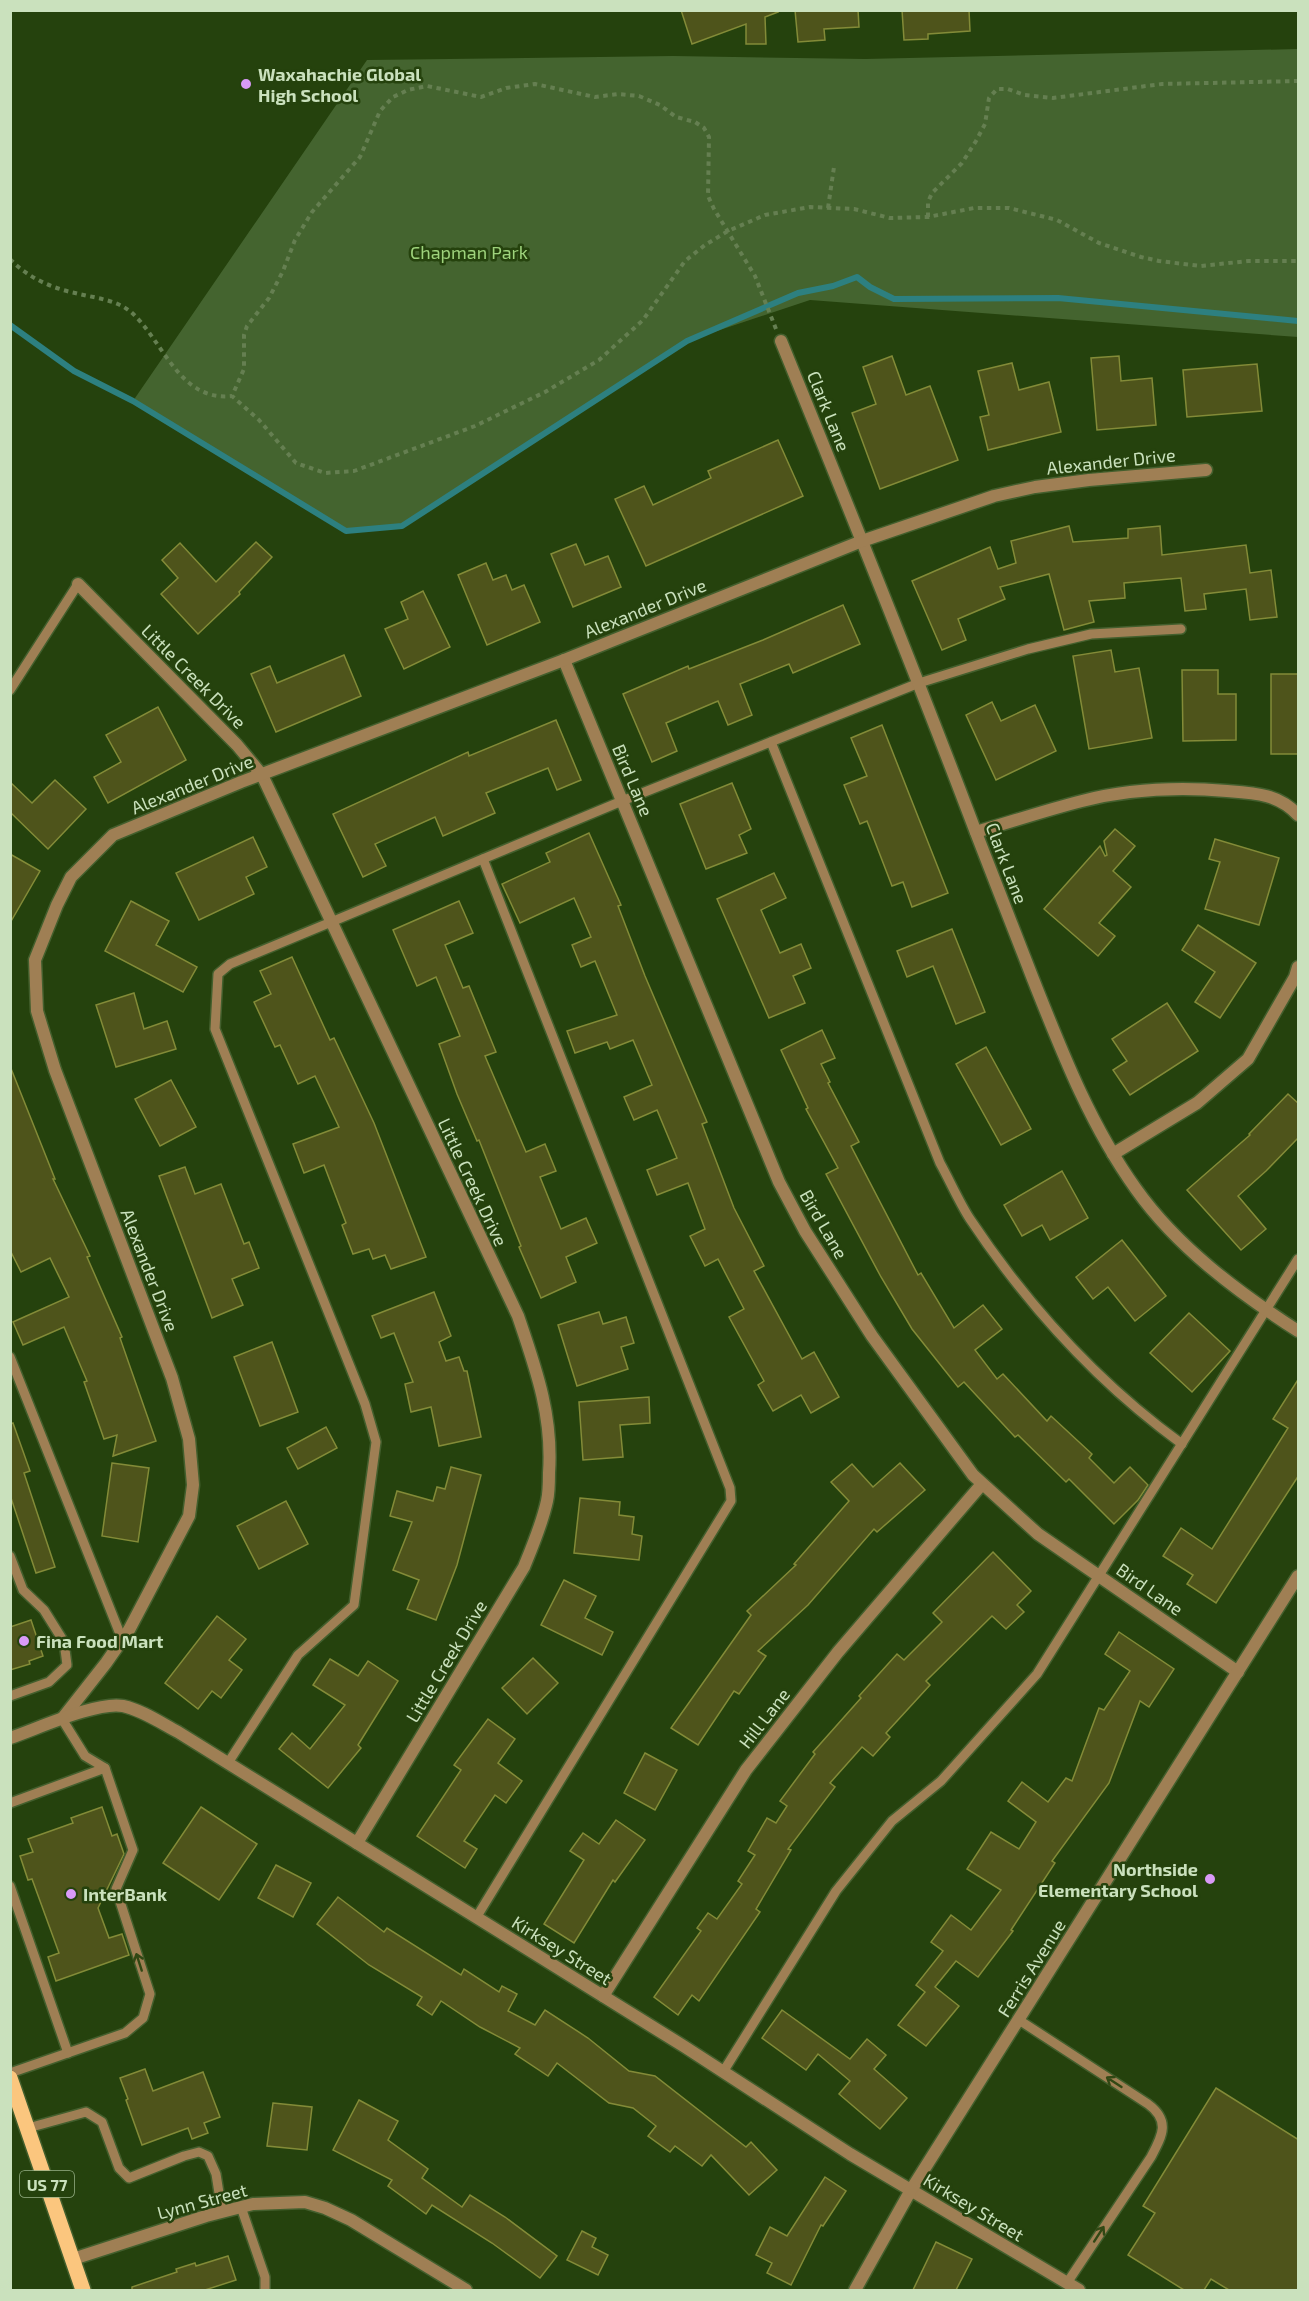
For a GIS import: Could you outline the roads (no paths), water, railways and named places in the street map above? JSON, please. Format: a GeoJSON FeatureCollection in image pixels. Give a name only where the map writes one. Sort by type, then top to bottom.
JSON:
{"type":"FeatureCollection","features":[{"type":"Feature","properties":{"kind":"main road","name":"US 77"},"geometry":{"type":"LineString","coordinates":[[11,2081],[83,2290]]}},
{"type":"Feature","properties":{"kind":"street","name":"Clark Lane"},"geometry":{"type":"LineString","coordinates":[[779,335],[919,683],[1062,1052],[1081,1094],[1113,1154],[1149,1207],[1186,1246],[1267,1311],[1299,1331]]}},
{"type":"Feature","properties":{"kind":"street","name":"Alexander Drive"},"geometry":{"type":"LineString","coordinates":[[62,1719],[122,1639],[167,1560],[189,1516],[193,1485],[189,1439],[172,1378],[55,1070],[37,1011],[35,960],[71,877],[113,835],[262,775],[564,660],[862,541],[994,495],[1089,480],[1206,470]]}},
{"type":"Feature","properties":{"kind":"street","name":"Little Creek Drive"},"geometry":{"type":"LineString","coordinates":[[78,584],[237,745],[262,775],[518,1316],[535,1366],[547,1412],[551,1447],[548,1498],[539,1532],[524,1567],[357,1843]]}},
{"type":"Feature","properties":{"kind":"street","name":"Bird Lane"},"geometry":{"type":"LineString","coordinates":[[564,660],[779,1182],[800,1221],[872,1336],[973,1475],[982,1484],[1038,1534],[1238,1672]]}},
{"type":"Feature","properties":{"kind":"street"},"geometry":{"type":"LineString","coordinates":[[976,832],[1083,801],[1136,792],[1188,787],[1256,793],[1279,799],[1299,815]]}},
{"type":"Feature","properties":{"kind":"street"},"geometry":{"type":"LineString","coordinates":[[1113,1154],[1197,1103],[1248,1059],[1299,967]]}},
{"type":"Feature","properties":{"kind":"street","name":"Hill Lane"},"geometry":{"type":"LineString","coordinates":[[603,1996],[747,1770],[838,1652],[982,1484]]}},
{"type":"Feature","properties":{"kind":"street","name":"Ferris Avenue"},"geometry":{"type":"LineString","coordinates":[[855,2290],[911,2190],[1299,1576]]}},
{"type":"Feature","properties":{"kind":"street","name":"Kirksey Street"},"geometry":{"type":"LineString","coordinates":[[10,1738],[101,1707],[121,1706],[178,1732],[603,1996],[850,2154],[1079,2290]]}},
{"type":"Feature","properties":{"kind":"street","name":"Lynn Street"},"geometry":{"type":"LineString","coordinates":[[73,2259],[253,2204],[305,2202],[351,2220],[466,2290]]}},
{"type":"Feature","properties":{"kind":"lane"},"geometry":{"type":"LineString","coordinates":[[10,690],[78,584]]}},
{"type":"Feature","properties":{"kind":"lane"},"geometry":{"type":"LineString","coordinates":[[228,1763],[298,1655],[354,1605],[376,1443],[365,1404],[216,1029],[218,974],[230,964],[622,801],[919,683],[1028,649],[1091,634],[1181,629]]}},
{"type":"Feature","properties":{"kind":"lane"},"geometry":{"type":"LineString","coordinates":[[771,742],[918,1111],[940,1163],[969,1217],[1013,1278],[1065,1341],[1104,1381],[1182,1444]]}},
{"type":"Feature","properties":{"kind":"lane"},"geometry":{"type":"LineString","coordinates":[[476,1918],[730,1501],[730,1488],[483,859]]}},
{"type":"Feature","properties":{"kind":"lane"},"geometry":{"type":"LineString","coordinates":[[723,2072],[836,1891],[892,1821],[941,1781],[1037,1674],[1299,1259]]}},
{"type":"Feature","properties":{"kind":"lane"},"geometry":{"type":"LineString","coordinates":[[10,1357],[122,1639]]}},
{"type":"Feature","properties":{"kind":"lane"},"geometry":{"type":"LineString","coordinates":[[10,1556],[23,1590],[44,1610],[63,1642],[67,1665],[50,1682],[10,1696]]}},
{"type":"Feature","properties":{"kind":"lane"},"geometry":{"type":"LineString","coordinates":[[11,2081],[68,2053],[125,2033],[143,2018],[150,1994],[116,1889],[133,1850],[105,1768],[85,1756],[62,1719]]}},
{"type":"Feature","properties":{"kind":"lane"},"geometry":{"type":"LineString","coordinates":[[10,1803],[105,1768]]}},
{"type":"Feature","properties":{"kind":"lane"},"geometry":{"type":"LineString","coordinates":[[10,1886],[68,2053]]}},
{"type":"Feature","properties":{"kind":"lane"},"geometry":{"type":"LineString","coordinates":[[1019,2020],[1158,2111],[1163,2124],[1161,2138],[1151,2157],[1067,2283]]}},
{"type":"Feature","properties":{"kind":"lane"},"geometry":{"type":"LineString","coordinates":[[28,2128],[86,2112],[102,2122],[119,2168],[129,2178],[199,2152],[208,2156],[216,2174],[222,2212]]}},
{"type":"Feature","properties":{"kind":"lane"},"geometry":{"type":"LineString","coordinates":[[241,2207],[266,2277],[265,2290]]}},
{"type":"Feature","properties":{"kind":"waterway"},"geometry":{"type":"LineString","coordinates":[[10,325],[74,371],[133,401],[346,531],[402,526],[687,341],[798,293],[833,286],[857,277],[870,287],[894,299],[1058,298],[1298,321]]}},
{"type":"Feature","properties":{"kind":"place","name":"Waxahachie Global High School"},"geometry":{"type":"Point","coordinates":[246,84]}},
{"type":"Feature","properties":{"kind":"place","name":"Fina Food Mart"},"geometry":{"type":"Point","coordinates":[24,1641]}},
{"type":"Feature","properties":{"kind":"place","name":"Northside Elementary School"},"geometry":{"type":"Point","coordinates":[1210,1879]}},
{"type":"Feature","properties":{"kind":"place","name":"InterBank"},"geometry":{"type":"Point","coordinates":[71,1894]}},
{"type":"Feature","properties":{"kind":"park label","name":"Chapman Park"},"geometry":{"type":"Point","coordinates":[469,252]}}]}
